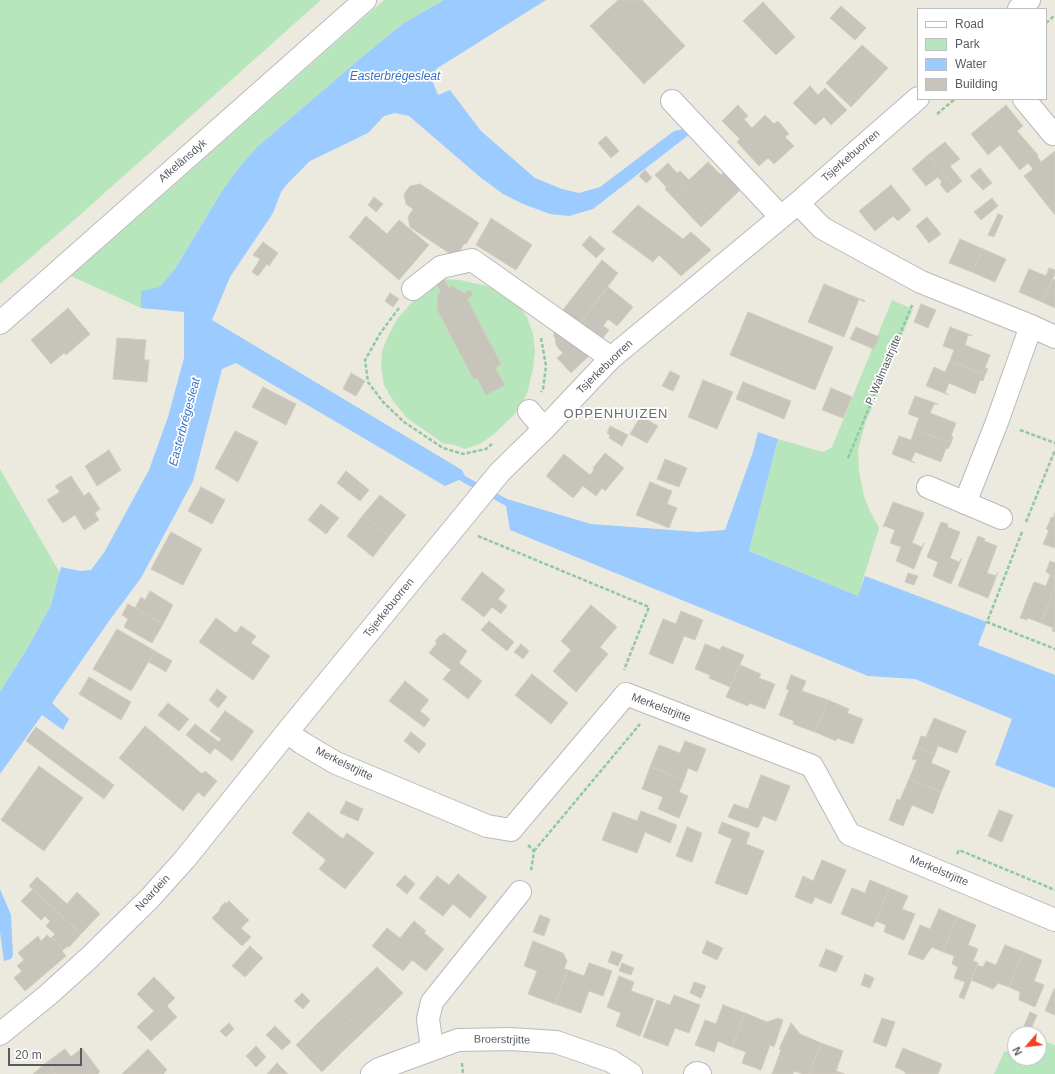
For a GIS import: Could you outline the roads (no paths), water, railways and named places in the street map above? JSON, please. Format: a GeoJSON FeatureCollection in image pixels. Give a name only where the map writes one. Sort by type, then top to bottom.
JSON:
{"type":"FeatureCollection","features":[{"type":"Feature","properties":{"kind":"street","name":"Afkelânsdyk"},"geometry":{"type":"LineString","coordinates":[[0,323],[365,0]]}},
{"type":"Feature","properties":{"kind":"street"},"geometry":{"type":"LineString","coordinates":[[1020,8],[1029,0]]}},
{"type":"Feature","properties":{"kind":"street","name":"Tsjerkebuorren"},"geometry":{"type":"LineString","coordinates":[[287,732],[500,472],[611,358],[798,203],[917,99]]}},
{"type":"Feature","properties":{"kind":"street"},"geometry":{"type":"LineString","coordinates":[[1025,100],[1054,134]]}},
{"type":"Feature","properties":{"kind":"street"},"geometry":{"type":"LineString","coordinates":[[672,101],[781,217]]}},
{"type":"Feature","properties":{"kind":"street"},"geometry":{"type":"LineString","coordinates":[[798,203],[822,228],[921,282],[1055,337]]}},
{"type":"Feature","properties":{"kind":"street"},"geometry":{"type":"LineString","coordinates":[[413,289],[442,268],[472,260],[611,358]]}},
{"type":"Feature","properties":{"kind":"street"},"geometry":{"type":"LineString","coordinates":[[965,503],[997,422],[1031,326]]}},
{"type":"Feature","properties":{"kind":"street"},"geometry":{"type":"LineString","coordinates":[[529,411],[544,428]]}},
{"type":"Feature","properties":{"kind":"street"},"geometry":{"type":"LineString","coordinates":[[928,487],[1001,518]]}},
{"type":"Feature","properties":{"kind":"street","name":"Merkelstrjitte"},"geometry":{"type":"LineString","coordinates":[[287,732],[302,743],[336,763],[487,826],[511,830],[626,694],[812,766],[849,834],[1055,920]]}},
{"type":"Feature","properties":{"kind":"street","name":"Noardein"},"geometry":{"type":"LineString","coordinates":[[0,1034],[48,995],[90,957],[150,898],[185,859],[287,732]]}},
{"type":"Feature","properties":{"kind":"street"},"geometry":{"type":"LineString","coordinates":[[432,1048],[428,1019],[432,1002],[520,892]]}},
{"type":"Feature","properties":{"kind":"street","name":"Broerstrjitte"},"geometry":{"type":"LineString","coordinates":[[372,1074],[379,1069],[432,1048],[458,1040],[510,1039],[556,1042],[611,1061],[631,1074]]}},
{"type":"Feature","properties":{"kind":"street"},"geometry":{"type":"LineString","coordinates":[[695,1074],[700,1074]]}},
{"type":"Feature","properties":{"kind":"water","name":"Easterbrégesleat"},"geometry":{"type":"Polygon","coordinates":[[[444,0],[546,0],[436,69],[432,80],[438,95],[450,90],[481,131],[535,178],[562,189],[579,193],[600,187],[674,131],[684,129],[690,134],[593,209],[569,216],[550,214],[523,204],[503,194],[480,177],[409,116],[395,113],[384,116],[368,133],[310,161],[288,183],[281,192],[273,213],[230,277],[212,320],[462,470],[465,476],[507,499],[591,524],[698,532],[725,530],[753,452],[758,432],[778,439],[749,551],[858,596],[865,576],[987,622],[978,645],[1055,675],[1055,788],[995,765],[1012,719],[915,679],[868,676],[510,530],[506,506],[459,480],[445,486],[236,363],[222,369],[193,481],[141,578],[52,703],[69,719],[63,730],[42,715],[0,774],[0,692],[27,649],[51,605],[61,567],[80,571],[91,570],[105,551],[149,470],[168,417],[184,358],[184,312],[141,308],[141,291],[160,287],[175,269],[222,191],[237,170],[257,147],[404,23],[444,0]]]}},
{"type":"Feature","properties":{"kind":"water"},"geometry":{"type":"Polygon","coordinates":[[[0,889],[11,915],[13,955],[11,959],[4,961],[0,932],[0,889]]]}},
{"type":"Feature","properties":{"kind":"district","name":"OPPENHUIZEN"},"geometry":{"type":"Point","coordinates":[616,414]}}]}
